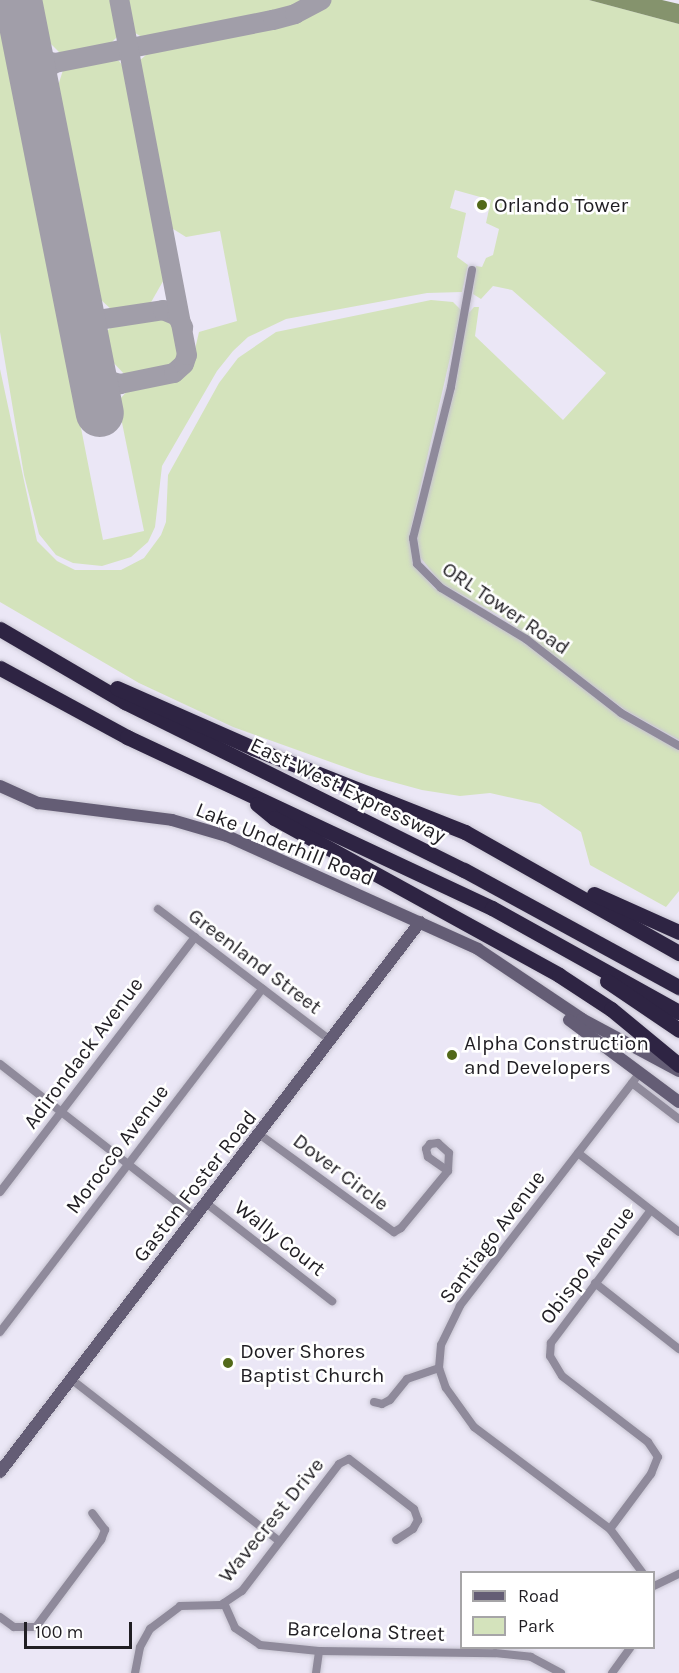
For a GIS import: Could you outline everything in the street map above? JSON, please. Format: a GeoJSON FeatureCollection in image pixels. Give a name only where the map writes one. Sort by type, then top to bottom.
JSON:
{"type":"FeatureCollection","features":[{"type":"Feature","properties":{"kind":"highway","name":"East-West Expressway"},"geometry":{"type":"LineString","coordinates":[[0,629],[58,665],[195,738],[513,895],[679,987]]}},
{"type":"Feature","properties":{"kind":"highway"},"geometry":{"type":"LineString","coordinates":[[58,665],[465,832],[541,872],[679,953]]}},
{"type":"Feature","properties":{"kind":"highway","name":"East-West Expressway"},"geometry":{"type":"LineString","coordinates":[[0,668],[72,709],[243,792],[404,865],[573,952],[679,1012]]}},
{"type":"Feature","properties":{"kind":"highway"},"geometry":{"type":"LineString","coordinates":[[243,792],[274,818],[559,975],[611,1009],[679,1065]]}},
{"type":"Feature","properties":{"kind":"highway"},"geometry":{"type":"LineString","coordinates":[[541,872],[679,932]]}},
{"type":"Feature","properties":{"kind":"highway"},"geometry":{"type":"LineString","coordinates":[[573,952],[679,1030]]}},
{"type":"Feature","properties":{"kind":"main road","name":"Lake Underhill Road"},"geometry":{"type":"LineString","coordinates":[[0,786],[38,802],[172,820],[202,828],[478,949],[582,1020],[679,1071]]}},
{"type":"Feature","properties":{"kind":"main road","name":"Gaston Foster Road"},"geometry":{"type":"LineString","coordinates":[[0,1472],[332,1041],[420,922]]}},
{"type":"Feature","properties":{"kind":"main road","name":"Lake Underhill Road"},"geometry":{"type":"LineString","coordinates":[[478,949],[635,1078],[679,1102]]}},
{"type":"Feature","properties":{"kind":"street","name":"ORL Tower Road"},"geometry":{"type":"LineString","coordinates":[[472,270],[451,387],[413,538],[417,564],[441,588],[502,623],[621,713],[679,746]]}},
{"type":"Feature","properties":{"kind":"street","name":"Greenland Street"},"geometry":{"type":"LineString","coordinates":[[158,909],[332,1041]]}},
{"type":"Feature","properties":{"kind":"street","name":"Adirondack Avenue"},"geometry":{"type":"LineString","coordinates":[[0,1192],[195,937]]}},
{"type":"Feature","properties":{"kind":"street","name":"Morocco Avenue"},"geometry":{"type":"LineString","coordinates":[[0,1332],[262,989]]}},
{"type":"Feature","properties":{"kind":"street"},"geometry":{"type":"LineString","coordinates":[[0,1064],[196,1217]]}},
{"type":"Feature","properties":{"kind":"street","name":"Lake Underhill Road"},"geometry":{"type":"LineString","coordinates":[[635,1078],[679,1119]]}},
{"type":"Feature","properties":{"kind":"street","name":"Santiago Avenue"},"geometry":{"type":"LineString","coordinates":[[439,1368],[441,1345],[460,1306],[635,1078]]}},
{"type":"Feature","properties":{"kind":"street","name":"Dover Circle"},"geometry":{"type":"LineString","coordinates":[[260,1134],[394,1232],[401,1228],[448,1171]]}},
{"type":"Feature","properties":{"kind":"street"},"geometry":{"type":"LineString","coordinates":[[578,1153],[679,1232]]}},
{"type":"Feature","properties":{"kind":"street","name":"Wally Court"},"geometry":{"type":"LineString","coordinates":[[206,1203],[332,1301]]}},
{"type":"Feature","properties":{"kind":"street","name":"Obispo Avenue"},"geometry":{"type":"LineString","coordinates":[[610,1528],[651,1474],[658,1457],[648,1442],[562,1376],[553,1364],[551,1343],[651,1210]]}},
{"type":"Feature","properties":{"kind":"street"},"geometry":{"type":"LineString","coordinates":[[595,1283],[679,1349]]}},
{"type":"Feature","properties":{"kind":"street"},"geometry":{"type":"LineString","coordinates":[[374,1402],[382,1404],[406,1379],[439,1368],[446,1388],[474,1427],[610,1528],[641,1571]]}},
{"type":"Feature","properties":{"kind":"street"},"geometry":{"type":"LineString","coordinates":[[71,1379],[278,1540]]}},
{"type":"Feature","properties":{"kind":"street","name":"Wavecrest Drive"},"geometry":{"type":"LineString","coordinates":[[135,1673],[140,1647],[150,1629],[180,1606],[224,1604],[242,1591],[278,1540],[339,1464],[349,1459],[414,1509],[418,1520],[413,1529],[396,1540]]}},
{"type":"Feature","properties":{"kind":"street"},"geometry":{"type":"LineString","coordinates":[[0,1617],[14,1627],[36,1627],[101,1540],[105,1530],[92,1513]]}},
{"type":"Feature","properties":{"kind":"street"},"geometry":{"type":"LineString","coordinates":[[655,1586],[679,1574]]}},
{"type":"Feature","properties":{"kind":"street","name":"Barcelona Street"},"geometry":{"type":"LineString","coordinates":[[224,1604],[235,1628],[250,1640],[319,1651],[532,1652],[561,1673]]}},
{"type":"Feature","properties":{"kind":"street"},"geometry":{"type":"LineString","coordinates":[[612,1673],[629,1649]]}},
{"type":"Feature","properties":{"kind":"street"},"geometry":{"type":"LineString","coordinates":[[316,1673],[319,1651]]}},
{"type":"Feature","properties":{"kind":"green space"},"geometry":{"type":"Polygon","coordinates":[[[39,0],[112,0],[117,37],[108,46],[62,55],[48,41],[39,0]]]}},
{"type":"Feature","properties":{"kind":"green space"},"geometry":{"type":"Polygon","coordinates":[[[125,0],[310,0],[285,11],[145,39],[132,31],[125,0]]]}},
{"type":"Feature","properties":{"kind":"green space"},"geometry":{"type":"Polygon","coordinates":[[[331,0],[589,0],[679,24],[679,740],[625,710],[502,617],[441,583],[420,557],[417,534],[455,389],[468,314],[474,307],[479,307],[475,336],[563,420],[606,373],[512,290],[493,286],[481,299],[473,294],[476,266],[482,267],[486,258],[493,255],[499,229],[486,223],[491,200],[455,190],[450,208],[466,213],[457,257],[468,265],[462,292],[427,293],[286,319],[248,337],[233,351],[217,371],[162,466],[155,527],[148,542],[131,557],[102,566],[73,563],[56,555],[39,534],[24,475],[0,332],[0,15],[103,540],[144,531],[118,403],[121,398],[129,389],[181,376],[192,362],[199,332],[237,321],[220,231],[186,237],[170,227],[139,61],[152,50],[290,22],[331,0]]]}},
{"type":"Feature","properties":{"kind":"green space"},"geometry":{"type":"Polygon","coordinates":[[[109,59],[119,61],[126,70],[166,276],[150,304],[114,312],[98,297],[57,89],[64,67],[109,59]]]}},
{"type":"Feature","properties":{"kind":"green space"},"geometry":{"type":"Polygon","coordinates":[[[431,300],[453,302],[461,310],[409,537],[413,564],[434,588],[522,640],[614,712],[679,749],[679,891],[666,907],[590,865],[581,832],[540,804],[490,793],[460,796],[422,790],[367,775],[233,727],[139,683],[0,602],[0,369],[37,541],[57,561],[75,570],[121,570],[144,558],[161,535],[166,522],[168,475],[219,383],[238,358],[276,332],[431,300]]]}},
{"type":"Feature","properties":{"kind":"green space"},"geometry":{"type":"Polygon","coordinates":[[[158,316],[169,317],[176,325],[181,350],[179,360],[169,368],[126,376],[110,359],[105,333],[112,326],[158,316]]]}},
{"type":"Feature","properties":{"kind":"shaded area"},"geometry":{"type":"Polygon","coordinates":[[[589,0],[662,0],[679,4],[679,24],[589,0]]]}},
{"type":"Feature","properties":{"kind":"taxiway"},"geometry":{"type":"LineString","coordinates":[[89,358],[100,378],[120,384],[174,373],[184,364],[187,355],[119,0]]}},
{"type":"Feature","properties":{"kind":"taxiway"},"geometry":{"type":"LineString","coordinates":[[36,93],[41,73],[55,63],[273,20],[295,14],[321,0]]}},
{"type":"Feature","properties":{"kind":"taxiway"},"geometry":{"type":"LineString","coordinates":[[26,42],[39,59],[55,63]]}},
{"type":"Feature","properties":{"kind":"taxiway"},"geometry":{"type":"LineString","coordinates":[[77,300],[85,313],[98,320],[163,310],[177,316],[183,327]]}},
{"type":"Feature","properties":{"kind":"runway"},"geometry":{"type":"LineString","coordinates":[[18,0],[100,413]]}},
{"type":"Feature","properties":{"kind":"place","name":"Orlando Tower"},"geometry":{"type":"Point","coordinates":[482,205]}},
{"type":"Feature","properties":{"kind":"place","name":"Alpha Construction and Developers"},"geometry":{"type":"Point","coordinates":[452,1055]}},
{"type":"Feature","properties":{"kind":"place","name":"Dover Shores Baptist Church"},"geometry":{"type":"Point","coordinates":[228,1363]}}]}
